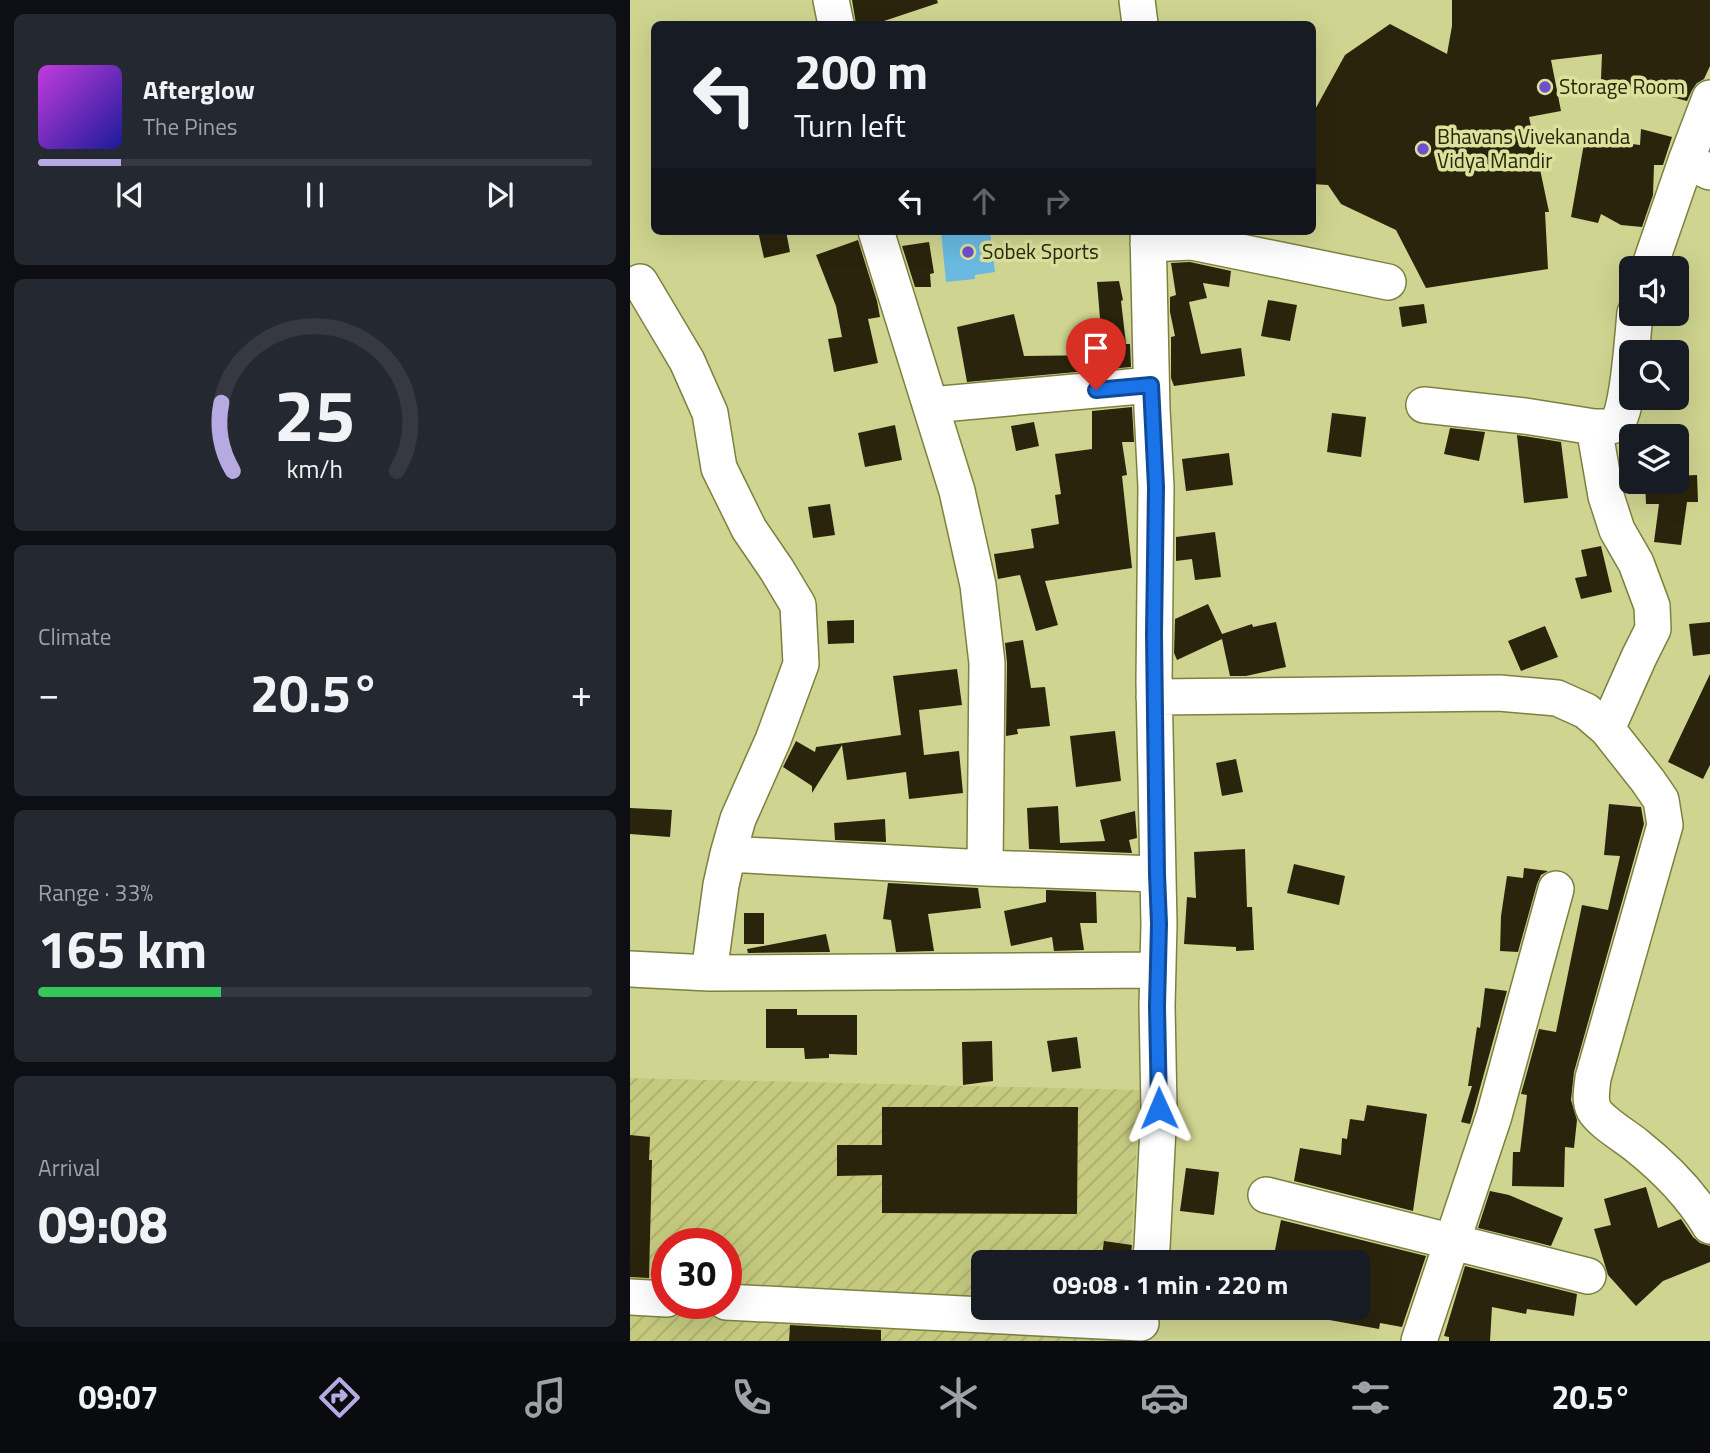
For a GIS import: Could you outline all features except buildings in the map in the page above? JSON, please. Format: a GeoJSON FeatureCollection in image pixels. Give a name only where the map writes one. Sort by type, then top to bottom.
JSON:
{"type":"FeatureCollection","features":[{"type":"Feature","properties":{"kind":"street"},"geometry":{"type":"LineString","coordinates":[[831,0],[835,21]]}},
{"type":"Feature","properties":{"kind":"street"},"geometry":{"type":"LineString","coordinates":[[1137,0],[1140,21]]}},
{"type":"Feature","properties":{"kind":"street"},"geometry":{"type":"LineString","coordinates":[[1655,256],[1698,166],[1710,98]]}},
{"type":"Feature","properties":{"kind":"street"},"geometry":{"type":"LineString","coordinates":[[877,235],[957,491],[978,585],[987,663],[985,868]]}},
{"type":"Feature","properties":{"kind":"street"},"geometry":{"type":"LineString","coordinates":[[1152,1250],[1159,1108],[1159,924],[1154,697],[1156,487],[1148,237],[1192,242],[1388,282]]}},
{"type":"Feature","properties":{"kind":"street"},"geometry":{"type":"LineString","coordinates":[[640,282],[687,361],[710,413],[719,468],[748,527],[798,605],[801,664],[773,740],[738,819],[721,885],[709,973]]}},
{"type":"Feature","properties":{"kind":"street"},"geometry":{"type":"LineString","coordinates":[[1424,405],[1594,427],[1615,424],[1621,418],[1625,400],[1634,326]]}},
{"type":"Feature","properties":{"kind":"street"},"geometry":{"type":"LineString","coordinates":[[931,405],[1151,385]]}},
{"type":"Feature","properties":{"kind":"street"},"geometry":{"type":"LineString","coordinates":[[1594,427],[1606,496],[1617,530],[1636,563],[1652,606],[1653,629],[1608,729]]}},
{"type":"Feature","properties":{"kind":"street"},"geometry":{"type":"LineString","coordinates":[[1154,697],[1499,693],[1557,698],[1586,711],[1608,729],[1661,800],[1665,825],[1593,1078],[1590,1101],[1596,1113],[1674,1178],[1710,1226]]}},
{"type":"Feature","properties":{"kind":"street"},"geometry":{"type":"LineString","coordinates":[[728,854],[1157,874]]}},
{"type":"Feature","properties":{"kind":"street"},"geometry":{"type":"LineString","coordinates":[[1419,1341],[1494,1116],[1556,889]]}},
{"type":"Feature","properties":{"kind":"street"},"geometry":{"type":"LineString","coordinates":[[630,969],[709,973],[1158,970]]}},
{"type":"Feature","properties":{"kind":"street"},"geometry":{"type":"LineString","coordinates":[[1266,1195],[1588,1276]]}},
{"type":"Feature","properties":{"kind":"street"},"geometry":{"type":"LineString","coordinates":[[630,1297],[651,1298]]}},
{"type":"Feature","properties":{"kind":"street"},"geometry":{"type":"LineString","coordinates":[[742,1303],[1141,1324]]}},
{"type":"Feature","properties":{"kind":"shaded area"},"geometry":{"type":"Polygon","coordinates":[[[630,1078],[1140,1090],[1131,1250],[971,1250],[971,1320],[1127,1320],[1126,1341],[630,1341],[630,1078]]]}},
{"type":"Feature","properties":{"kind":"water","name":"Sobek Sports"},"geometry":{"type":"Polygon","coordinates":[[[941,235],[990,235],[995,272],[975,275],[975,279],[946,282],[941,235]]]}},
{"type":"Feature","properties":{"kind":"place","name":"Storage Room"},"geometry":{"type":"Point","coordinates":[1545,87]}},
{"type":"Feature","properties":{"kind":"place","name":"Bhavans Vivekananda Vidya Mandir"},"geometry":{"type":"Point","coordinates":[1423,149]}},
{"type":"Feature","properties":{"kind":"place","name":"Sobek Sports"},"geometry":{"type":"Point","coordinates":[968,252]}},
{"type":"Feature","properties":{"kind":"route"},"geometry":{"type":"LineString","coordinates":[[1096,390],[1151,385],[1156,487],[1154,634],[1159,1108]]}}]}
